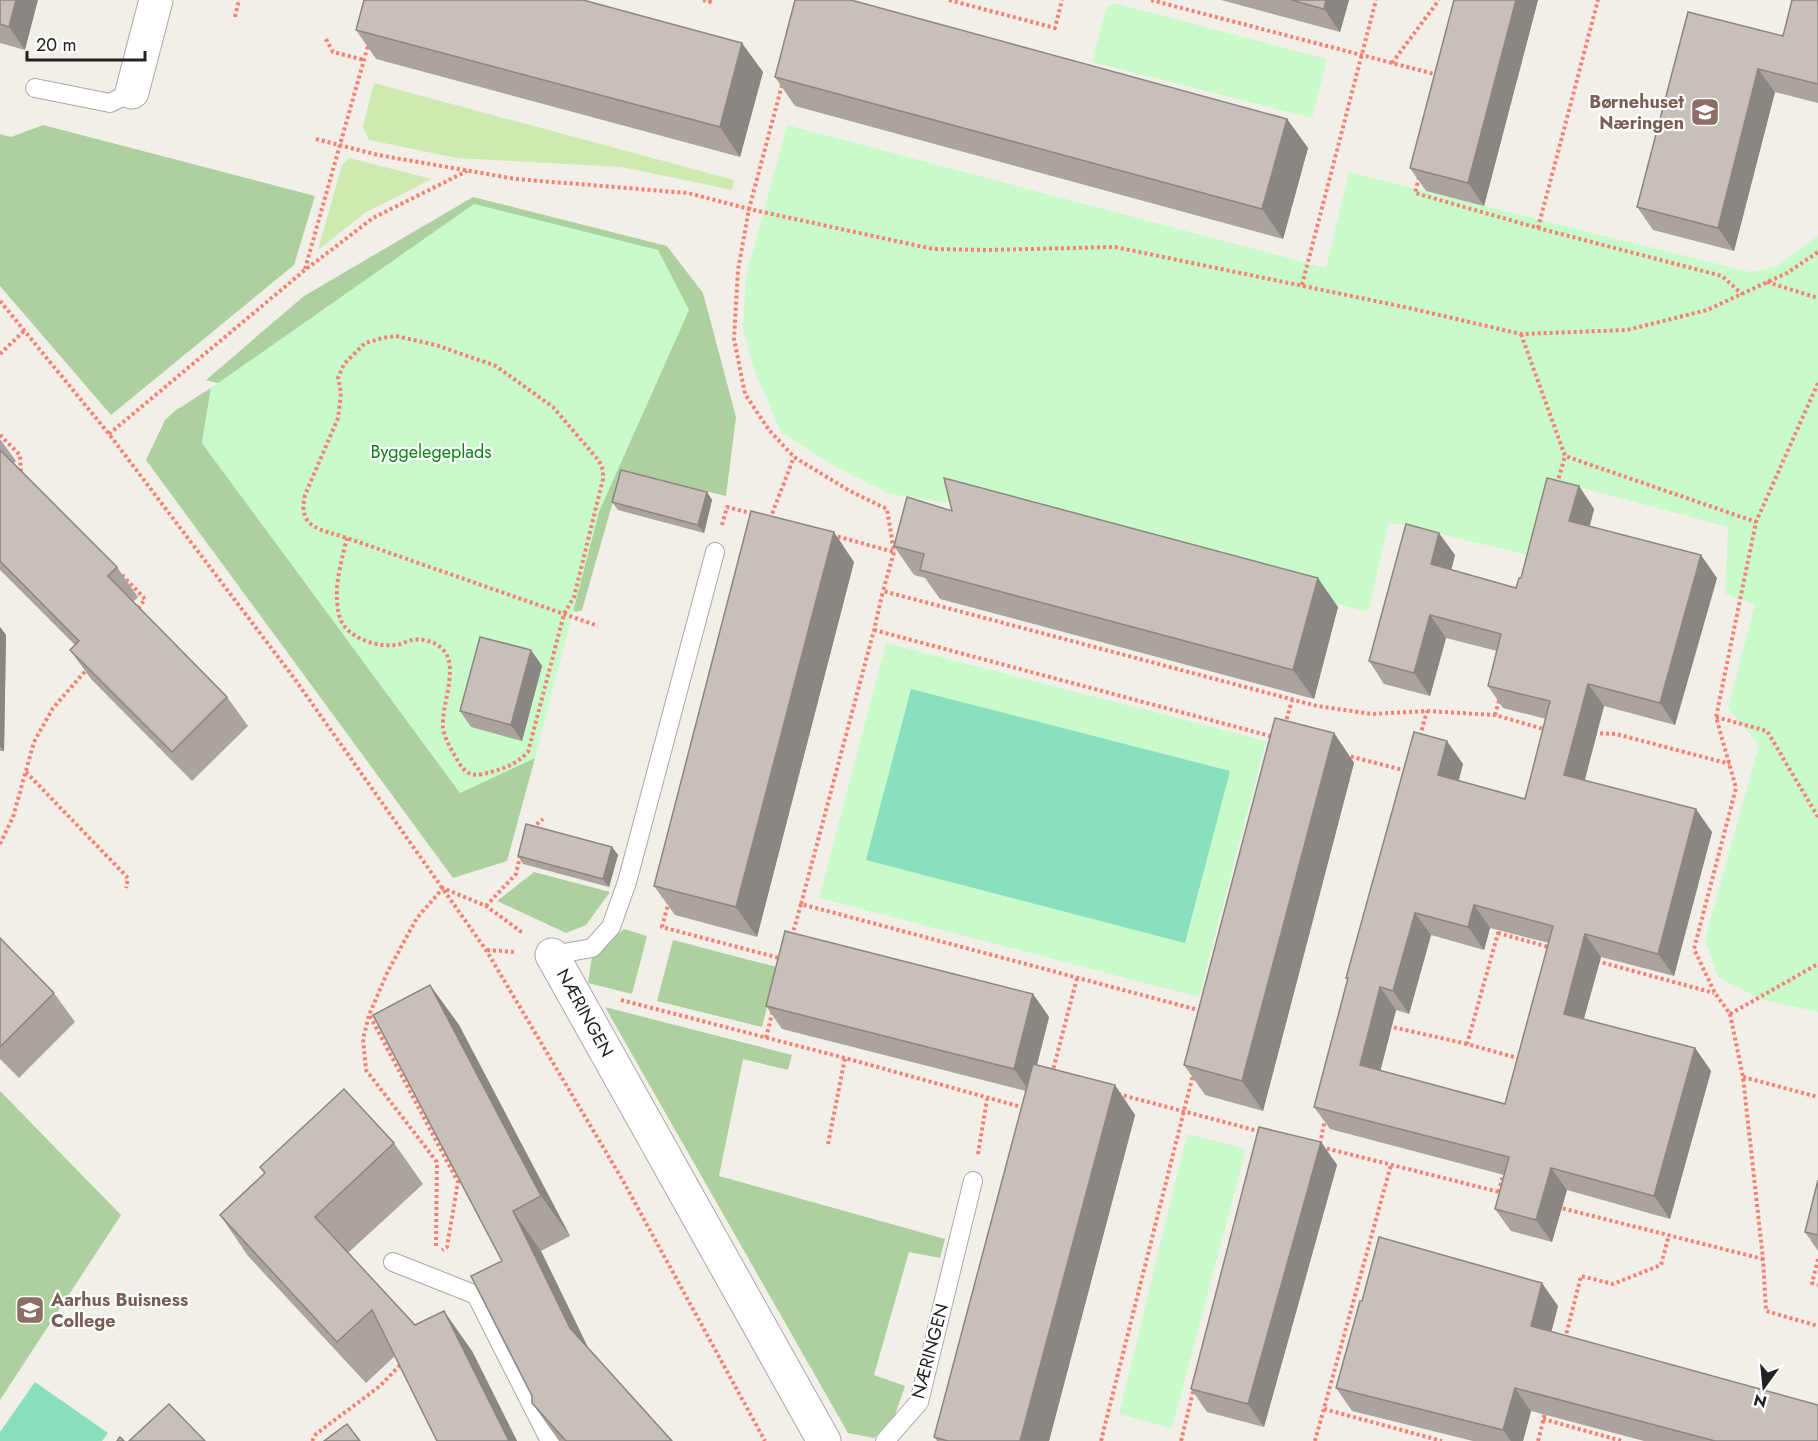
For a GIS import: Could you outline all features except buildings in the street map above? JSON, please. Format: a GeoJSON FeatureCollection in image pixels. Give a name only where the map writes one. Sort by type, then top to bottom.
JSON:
{"type":"FeatureCollection","features":[{"type":"Feature","properties":{"kind":"street"},"geometry":{"type":"LineString","coordinates":[[132,92],[156,0]]}},
{"type":"Feature","properties":{"kind":"street","name":"NÆRINGEN"},"geometry":{"type":"LineString","coordinates":[[552,954],[824,1441]]}},
{"type":"Feature","properties":{"kind":"lane"},"geometry":{"type":"LineString","coordinates":[[36,88],[110,103],[132,92]]}},
{"type":"Feature","properties":{"kind":"lane","name":"NÆRINGEN"},"geometry":{"type":"LineString","coordinates":[[552,954],[592,948],[611,927],[627,882],[715,552]]}},
{"type":"Feature","properties":{"kind":"lane","name":"NÆRINGEN"},"geometry":{"type":"LineString","coordinates":[[885,1441],[919,1402],[973,1181]]}},
{"type":"Feature","properties":{"kind":"lane"},"geometry":{"type":"LineString","coordinates":[[393,1262],[476,1295],[550,1441]]}},
{"type":"Feature","properties":{"kind":"path"},"geometry":{"type":"LineString","coordinates":[[235,17],[239,0]]}},
{"type":"Feature","properties":{"kind":"path"},"geometry":{"type":"LineString","coordinates":[[703,0],[710,2],[710,0]]}},
{"type":"Feature","properties":{"kind":"path"},"geometry":{"type":"LineString","coordinates":[[949,0],[1055,28],[1062,0]]}},
{"type":"Feature","properties":{"kind":"path"},"geometry":{"type":"LineString","coordinates":[[1151,0],[1446,78]]}},
{"type":"Feature","properties":{"kind":"path"},"geometry":{"type":"LineString","coordinates":[[1302,285],[1376,0]]}},
{"type":"Feature","properties":{"kind":"path"},"geometry":{"type":"LineString","coordinates":[[1392,63],[1439,0]]}},
{"type":"Feature","properties":{"kind":"path"},"geometry":{"type":"LineString","coordinates":[[1538,228],[1598,0]]}},
{"type":"Feature","properties":{"kind":"path"},"geometry":{"type":"LineString","coordinates":[[326,39],[333,52],[364,60]]}},
{"type":"Feature","properties":{"kind":"path"},"geometry":{"type":"LineString","coordinates":[[305,270],[370,40]]}},
{"type":"Feature","properties":{"kind":"path"},"geometry":{"type":"LineString","coordinates":[[784,78],[749,209],[738,270],[734,339],[745,394],[769,430],[794,457],[850,491],[887,509],[894,552],[791,943]]}},
{"type":"Feature","properties":{"kind":"path"},"geometry":{"type":"LineString","coordinates":[[316,139],[378,155],[516,179],[688,193],[749,209],[933,249],[1115,247],[1302,285],[1521,334],[1627,330],[1707,310],[1787,273],[1818,252]]}},
{"type":"Feature","properties":{"kind":"path"},"geometry":{"type":"LineString","coordinates":[[1421,170],[1415,193],[1722,276],[1742,294]]}},
{"type":"Feature","properties":{"kind":"path"},"geometry":{"type":"LineString","coordinates":[[109,434],[305,270],[373,218],[467,171]]}},
{"type":"Feature","properties":{"kind":"path"},"geometry":{"type":"LineString","coordinates":[[1767,282],[1818,298]]}},
{"type":"Feature","properties":{"kind":"path"},"geometry":{"type":"LineString","coordinates":[[0,302],[109,434],[294,678],[486,950],[622,1179],[765,1441]]}},
{"type":"Feature","properties":{"kind":"path"},"geometry":{"type":"LineString","coordinates":[[0,354],[25,330]]}},
{"type":"Feature","properties":{"kind":"path"},"geometry":{"type":"LineString","coordinates":[[1521,334],[1565,456],[1556,489]]}},
{"type":"Feature","properties":{"kind":"path"},"geometry":{"type":"LineString","coordinates":[[347,538],[336,594],[339,616],[345,627],[377,645],[396,646],[413,640],[429,641],[445,651],[449,660],[449,670],[448,694],[443,716],[444,731],[462,769],[477,776],[499,771],[521,759],[528,752],[564,614],[574,597],[603,479],[603,470],[599,461],[553,407],[496,366],[436,345],[401,336],[383,338],[365,344],[344,364],[338,378],[341,393],[338,418],[305,495],[302,508],[304,519],[312,526],[347,538],[564,614],[598,626]]}},
{"type":"Feature","properties":{"kind":"path"},"geometry":{"type":"LineString","coordinates":[[1818,382],[1756,522],[1716,717],[1736,788],[1694,949],[1715,993],[1730,1014],[1743,1077],[1766,1311],[1818,1326]]}},
{"type":"Feature","properties":{"kind":"path"},"geometry":{"type":"LineString","coordinates":[[0,435],[20,455],[21,471],[29,479]]}},
{"type":"Feature","properties":{"kind":"path"},"geometry":{"type":"LineString","coordinates":[[1565,456],[1756,522]]}},
{"type":"Feature","properties":{"kind":"path"},"geometry":{"type":"LineString","coordinates":[[767,529],[794,457]]}},
{"type":"Feature","properties":{"kind":"path"},"geometry":{"type":"LineString","coordinates":[[715,552],[727,507],[781,522]]}},
{"type":"Feature","properties":{"kind":"path"},"geometry":{"type":"LineString","coordinates":[[826,534],[894,552]]}},
{"type":"Feature","properties":{"kind":"path"},"geometry":{"type":"LineString","coordinates":[[120,573],[145,599],[132,618]]}},
{"type":"Feature","properties":{"kind":"path"},"geometry":{"type":"LineString","coordinates":[[883,591],[1317,706],[1372,714],[1427,711],[1495,716],[1554,731]]}},
{"type":"Feature","properties":{"kind":"path"},"geometry":{"type":"LineString","coordinates":[[874,630],[1281,739]]}},
{"type":"Feature","properties":{"kind":"path"},"geometry":{"type":"LineString","coordinates":[[0,844],[13,817],[34,742],[53,708],[90,666]]}},
{"type":"Feature","properties":{"kind":"path"},"geometry":{"type":"LineString","coordinates":[[1495,716],[1501,693]]}},
{"type":"Feature","properties":{"kind":"path"},"geometry":{"type":"LineString","coordinates":[[1284,729],[1292,700]]}},
{"type":"Feature","properties":{"kind":"path"},"geometry":{"type":"LineString","coordinates":[[1419,741],[1427,711]]}},
{"type":"Feature","properties":{"kind":"path"},"geometry":{"type":"LineString","coordinates":[[1716,717],[1767,731],[1818,817]]}},
{"type":"Feature","properties":{"kind":"path"},"geometry":{"type":"LineString","coordinates":[[1585,732],[1617,734],[1730,764]]}},
{"type":"Feature","properties":{"kind":"path"},"geometry":{"type":"LineString","coordinates":[[1335,753],[1411,772]]}},
{"type":"Feature","properties":{"kind":"path"},"geometry":{"type":"LineString","coordinates":[[25,771],[128,878],[126,888]]}},
{"type":"Feature","properties":{"kind":"path"},"geometry":{"type":"LineString","coordinates":[[525,834],[543,819]]}},
{"type":"Feature","properties":{"kind":"path"},"geometry":{"type":"LineString","coordinates":[[486,906],[516,874],[521,854]]}},
{"type":"Feature","properties":{"kind":"path"},"geometry":{"type":"LineString","coordinates":[[443,888],[486,906],[552,954]]}},
{"type":"Feature","properties":{"kind":"path"},"geometry":{"type":"LineString","coordinates":[[369,1016],[458,1182],[447,1247],[436,1253],[437,1162],[366,1070],[363,1039],[369,1016],[388,971],[417,918],[443,888]]}},
{"type":"Feature","properties":{"kind":"path"},"geometry":{"type":"LineString","coordinates":[[670,896],[662,927],[786,960],[788,951]]}},
{"type":"Feature","properties":{"kind":"path"},"geometry":{"type":"LineString","coordinates":[[801,904],[1208,1013]]}},
{"type":"Feature","properties":{"kind":"path"},"geometry":{"type":"LineString","coordinates":[[1467,1044],[1501,922]]}},
{"type":"Feature","properties":{"kind":"path"},"geometry":{"type":"LineString","coordinates":[[1498,933],[1562,951]]}},
{"type":"Feature","properties":{"kind":"path"},"geometry":{"type":"LineString","coordinates":[[1595,960],[1715,993]]}},
{"type":"Feature","properties":{"kind":"path"},"geometry":{"type":"LineString","coordinates":[[1730,1014],[1818,964]]}},
{"type":"Feature","properties":{"kind":"path"},"geometry":{"type":"LineString","coordinates":[[1051,1078],[1077,978]]}},
{"type":"Feature","properties":{"kind":"path"},"geometry":{"type":"LineString","coordinates":[[613,998],[845,1058],[1030,1110]]}},
{"type":"Feature","properties":{"kind":"path"},"geometry":{"type":"LineString","coordinates":[[766,1038],[775,1005]]}},
{"type":"Feature","properties":{"kind":"path"},"geometry":{"type":"LineString","coordinates":[[1381,1025],[1467,1044],[1521,1059]]}},
{"type":"Feature","properties":{"kind":"path"},"geometry":{"type":"LineString","coordinates":[[388,1052],[398,1047]]}},
{"type":"Feature","properties":{"kind":"path"},"geometry":{"type":"LineString","coordinates":[[828,1144],[845,1058]]}},
{"type":"Feature","properties":{"kind":"path"},"geometry":{"type":"LineString","coordinates":[[1102,1441],[1194,1068]]}},
{"type":"Feature","properties":{"kind":"path"},"geometry":{"type":"LineString","coordinates":[[1743,1077],[1818,1097]]}},
{"type":"Feature","properties":{"kind":"path"},"geometry":{"type":"LineString","coordinates":[[1115,1094],[1269,1134]]}},
{"type":"Feature","properties":{"kind":"path"},"geometry":{"type":"LineString","coordinates":[[973,1181],[987,1099]]}},
{"type":"Feature","properties":{"kind":"path"},"geometry":{"type":"LineString","coordinates":[[1327,1114],[1319,1146],[1510,1195]]}},
{"type":"Feature","properties":{"kind":"path"},"geometry":{"type":"LineString","coordinates":[[1498,1192],[1507,1160]]}},
{"type":"Feature","properties":{"kind":"path"},"geometry":{"type":"LineString","coordinates":[[1315,1441],[1391,1165]]}},
{"type":"Feature","properties":{"kind":"path"},"geometry":{"type":"LineString","coordinates":[[1556,1207],[1762,1259]]}},
{"type":"Feature","properties":{"kind":"path"},"geometry":{"type":"LineString","coordinates":[[1564,1342],[1581,1276],[1613,1284],[1660,1265],[1669,1235]]}},
{"type":"Feature","properties":{"kind":"path"},"geometry":{"type":"LineString","coordinates":[[1818,1260],[1812,1283],[1818,1285]]}},
{"type":"Feature","properties":{"kind":"path"},"geometry":{"type":"LineString","coordinates":[[312,1441],[316,1434],[380,1386],[403,1362]]}},
{"type":"Feature","properties":{"kind":"path"},"geometry":{"type":"LineString","coordinates":[[1181,1441],[1196,1384]]}},
{"type":"Feature","properties":{"kind":"path"},"geometry":{"type":"LineString","coordinates":[[1538,1441],[1546,1408]]}},
{"type":"Feature","properties":{"kind":"path"},"geometry":{"type":"LineString","coordinates":[[1324,1409],[1442,1441]]}},
{"type":"Feature","properties":{"kind":"path"},"geometry":{"type":"LineString","coordinates":[[1543,1419],[1622,1441]]}},
{"type":"Feature","properties":{"kind":"green space"},"geometry":{"type":"Polygon","coordinates":[[[1114,3],[1327,59],[1312,118],[1092,62],[1106,8],[1114,3]]]}},
{"type":"Feature","properties":{"kind":"green space"},"geometry":{"type":"Polygon","coordinates":[[[374,83],[734,180],[732,190],[622,167],[457,158],[369,140],[363,127],[374,83]]]}},
{"type":"Feature","properties":{"kind":"green space"},"geometry":{"type":"Polygon","coordinates":[[[43,125],[315,196],[294,265],[111,415],[0,286],[0,134],[11,137],[43,125]]]}},
{"type":"Feature","properties":{"kind":"green space"},"geometry":{"type":"Polygon","coordinates":[[[787,125],[1326,268],[1349,172],[1750,272],[1777,266],[1818,235],[1818,1012],[1760,999],[1718,977],[1705,939],[1759,745],[1728,708],[1755,604],[1725,594],[1728,527],[1575,486],[1528,555],[1389,522],[1368,612],[952,503],[890,494],[836,467],[781,432],[755,372],[743,329],[746,277],[787,125]]]}},
{"type":"Feature","properties":{"kind":"green space"},"geometry":{"type":"Polygon","coordinates":[[[349,158],[432,179],[366,212],[318,250],[342,165],[349,158]]]}},
{"type":"Feature","properties":{"kind":"green space"},"geometry":{"type":"Polygon","coordinates":[[[473,197],[667,246],[703,293],[736,417],[726,496],[622,470],[582,610],[576,612],[564,607],[306,406],[206,380],[304,296],[473,197]]]}},
{"type":"Feature","properties":{"kind":"green space","name":"Byggelegeplads"},"geometry":{"type":"Polygon","coordinates":[[[474,204],[658,250],[689,310],[599,512],[535,758],[460,793],[202,443],[211,388],[474,204]]]}},
{"type":"Feature","properties":{"kind":"green space"},"geometry":{"type":"Polygon","coordinates":[[[211,388],[202,443],[460,792],[535,758],[507,861],[453,878],[146,460],[165,420],[176,410],[211,388]]]}},
{"type":"Feature","properties":{"kind":"green space"},"geometry":{"type":"Polygon","coordinates":[[[886,643],[1266,741],[1199,997],[819,898],[886,643]]]}},
{"type":"Feature","properties":{"kind":"green space"},"geometry":{"type":"Polygon","coordinates":[[[911,689],[1230,771],[1185,943],[866,860],[911,689]]]}},
{"type":"Feature","properties":{"kind":"green space"},"geometry":{"type":"Polygon","coordinates":[[[534,872],[610,892],[586,925],[566,933],[497,901],[534,872]]]}},
{"type":"Feature","properties":{"kind":"green space"},"geometry":{"type":"Polygon","coordinates":[[[624,929],[647,936],[632,994],[588,983],[592,956],[624,929]]]}},
{"type":"Feature","properties":{"kind":"green space"},"geometry":{"type":"Polygon","coordinates":[[[673,940],[777,967],[762,1027],[657,1001],[673,940]]]}},
{"type":"Feature","properties":{"kind":"green space"},"geometry":{"type":"Polygon","coordinates":[[[605,1007],[792,1055],[788,1070],[743,1059],[719,1176],[945,1239],[940,1258],[909,1252],[874,1375],[905,1386],[895,1415],[874,1438],[848,1433],[605,1007]]]}},
{"type":"Feature","properties":{"kind":"green space","name":"Aarhus Buisness College"},"geometry":{"type":"Polygon","coordinates":[[[0,1091],[121,1215],[0,1400],[0,1091]]]}},
{"type":"Feature","properties":{"kind":"green space"},"geometry":{"type":"Polygon","coordinates":[[[1187,1134],[1246,1149],[1172,1428],[1119,1414],[1187,1134]]]}},
{"type":"Feature","properties":{"kind":"green space"},"geometry":{"type":"Polygon","coordinates":[[[35,1382],[108,1433],[102,1441],[0,1441],[0,1432],[35,1382]]]}},
{"type":"Feature","properties":{"kind":"place","name":"Børnehuset Næringen"},"geometry":{"type":"Point","coordinates":[1705,112]}},
{"type":"Feature","properties":{"kind":"place","name":"Aarhus Buisness College"},"geometry":{"type":"Point","coordinates":[30,1310]}}]}
